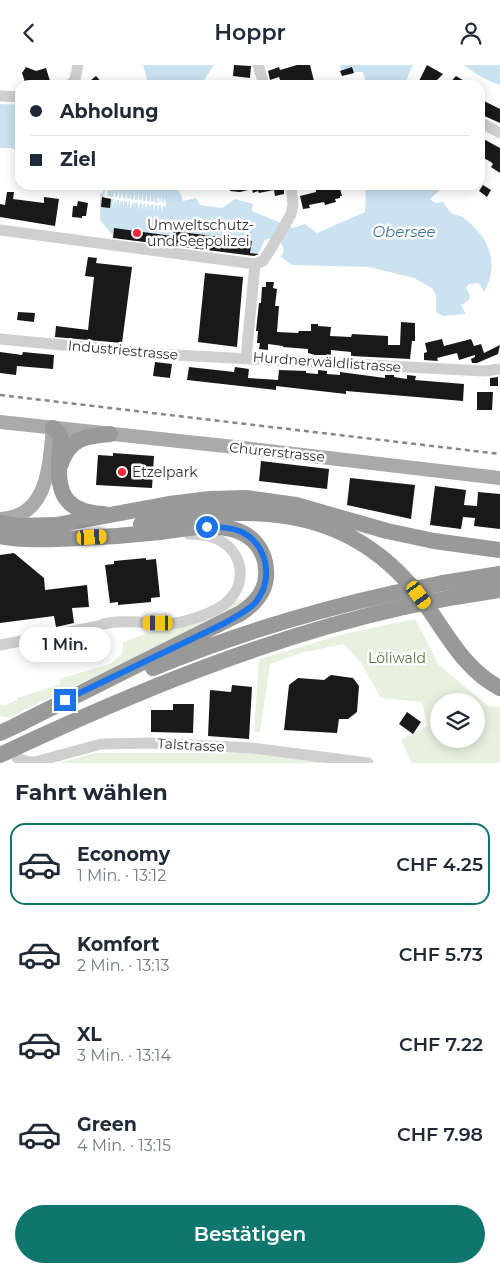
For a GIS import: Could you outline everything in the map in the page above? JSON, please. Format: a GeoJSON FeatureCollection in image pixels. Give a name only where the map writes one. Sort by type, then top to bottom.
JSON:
{"type":"FeatureCollection","features":[{"type":"Feature","properties":{"kind":"highway"},"geometry":{"type":"LineString","coordinates":[[53,428],[61,437],[58,476],[60,488],[65,496],[76,508],[94,513],[121,513]]}},
{"type":"Feature","properties":{"kind":"highway"},"geometry":{"type":"LineString","coordinates":[[58,476],[64,454],[75,442],[87,437],[110,435]]}},
{"type":"Feature","properties":{"kind":"highway"},"geometry":{"type":"LineString","coordinates":[[0,523],[24,526],[56,525],[190,501],[228,498],[265,500],[312,509],[415,537],[500,550]]}},
{"type":"Feature","properties":{"kind":"highway"},"geometry":{"type":"LineString","coordinates":[[312,509],[360,532],[392,555],[416,579],[478,660],[500,677]]}},
{"type":"Feature","properties":{"kind":"highway"},"geometry":{"type":"LineString","coordinates":[[73,538],[165,520],[226,513],[279,514],[320,524],[356,539],[391,565],[419,595],[467,663],[483,678],[500,688]]}},
{"type":"Feature","properties":{"kind":"highway"},"geometry":{"type":"LineString","coordinates":[[0,536],[30,539],[73,538],[219,527],[237,530],[249,537],[260,549],[266,565],[266,581],[258,598],[247,609],[225,623],[7,729]]}},
{"type":"Feature","properties":{"kind":"highway"},"geometry":{"type":"LineString","coordinates":[[7,729],[127,678],[211,646],[297,618],[394,593],[500,574]]}},
{"type":"Feature","properties":{"kind":"highway"},"geometry":{"type":"LineString","coordinates":[[0,755],[110,705],[226,660],[318,629],[404,607],[500,590]]}},
{"type":"Feature","properties":{"kind":"highway"},"geometry":{"type":"LineString","coordinates":[[456,597],[500,596]]}},
{"type":"Feature","properties":{"kind":"main road","name":"Churerstrasse"},"geometry":{"type":"LineString","coordinates":[[0,422],[500,478]]}},
{"type":"Feature","properties":{"kind":"main road"},"geometry":{"type":"LineString","coordinates":[[0,519],[20,515],[40,495],[49,464],[53,428]]}},
{"type":"Feature","properties":{"kind":"street"},"geometry":{"type":"LineString","coordinates":[[74,80],[78,65]]}},
{"type":"Feature","properties":{"kind":"street"},"geometry":{"type":"LineString","coordinates":[[258,65],[262,80]]}},
{"type":"Feature","properties":{"kind":"street"},"geometry":{"type":"LineString","coordinates":[[0,96],[15,97]]}},
{"type":"Feature","properties":{"kind":"street"},"geometry":{"type":"LineString","coordinates":[[485,125],[500,133]]}},
{"type":"Feature","properties":{"kind":"street"},"geometry":{"type":"LineString","coordinates":[[0,230],[255,264],[262,261],[291,214],[293,205],[292,190]]}},
{"type":"Feature","properties":{"kind":"street","name":"Hurdnerwäldlistrasse"},"geometry":{"type":"LineString","coordinates":[[255,264],[246,358],[484,371],[500,369]]}},
{"type":"Feature","properties":{"kind":"street","name":"Industriestrasse"},"geometry":{"type":"LineString","coordinates":[[0,339],[156,354],[246,358]]}},
{"type":"Feature","properties":{"kind":"street"},"geometry":{"type":"LineString","coordinates":[[0,645],[99,627],[115,622],[164,624],[212,613],[226,603],[235,593],[240,581],[240,569],[235,554],[226,544],[204,535],[162,532]]}},
{"type":"Feature","properties":{"kind":"street","name":"Talstrasse"},"geometry":{"type":"LineString","coordinates":[[17,758],[28,762],[35,762],[101,744],[152,743],[252,748],[368,763]]}},
{"type":"Feature","properties":{"kind":"green space"},"geometry":{"type":"Polygon","coordinates":[[[235,599],[248,601],[154,649],[10,718],[0,716],[0,704],[4,706],[17,700],[17,698],[61,684],[59,679],[110,664],[122,654],[123,642],[235,599]]]}},
{"type":"Feature","properties":{"kind":"green space","name":"Löliwald"},"geometry":{"type":"Polygon","coordinates":[[[415,619],[439,665],[472,693],[430,693],[430,748],[485,748],[485,703],[488,706],[500,707],[500,763],[412,763],[401,740],[427,726],[422,702],[381,698],[361,663],[344,644],[301,653],[270,664],[260,732],[254,732],[259,659],[344,634],[415,619]]]}},
{"type":"Feature","properties":{"kind":"green space"},"geometry":{"type":"Polygon","coordinates":[[[94,753],[249,753],[327,763],[58,763],[94,753]]]}},
{"type":"Feature","properties":{"kind":"water"},"geometry":{"type":"Polygon","coordinates":[[[143,65],[214,65],[204,80],[147,79],[143,65]]]}},
{"type":"Feature","properties":{"kind":"water"},"geometry":{"type":"Polygon","coordinates":[[[413,65],[406,80],[365,80],[363,72],[355,72],[343,76],[340,66],[413,65]]]}},
{"type":"Feature","properties":{"kind":"water"},"geometry":{"type":"Polygon","coordinates":[[[464,65],[500,65],[500,85],[481,77],[464,65]]]}},
{"type":"Feature","properties":{"kind":"water"},"geometry":{"type":"Polygon","coordinates":[[[0,104],[15,105],[15,150],[0,148],[0,104]]]}},
{"type":"Feature","properties":{"kind":"water","name":"Obersee"},"geometry":{"type":"Polygon","coordinates":[[[103,190],[179,190],[183,201],[196,198],[200,205],[222,208],[235,199],[253,204],[252,211],[293,228],[305,224],[317,233],[365,212],[366,190],[440,190],[430,199],[435,203],[443,202],[454,215],[463,217],[473,226],[486,243],[492,262],[489,282],[484,292],[479,283],[469,284],[466,288],[470,295],[469,300],[461,305],[466,314],[443,316],[436,312],[436,295],[432,288],[414,278],[369,267],[292,265],[281,257],[284,250],[281,243],[270,238],[265,240],[258,254],[250,253],[252,241],[173,231],[172,236],[114,229],[113,236],[100,220],[100,194],[103,190]]]}},
{"type":"Feature","properties":{"kind":"pier"},"geometry":{"type":"Polygon","coordinates":[[[105,190],[108,190],[107,196],[113,197],[115,190],[115,197],[117,197],[119,190],[119,198],[121,198],[122,191],[123,198],[125,199],[127,191],[127,199],[130,198],[130,192],[131,199],[133,200],[135,193],[135,200],[137,200],[139,193],[141,201],[143,194],[143,201],[145,201],[147,194],[147,201],[149,202],[151,194],[151,202],[154,201],[155,195],[155,202],[157,203],[158,196],[160,203],[162,196],[162,203],[165,197],[166,206],[163,206],[162,213],[161,205],[159,205],[158,212],[157,205],[155,205],[154,212],[153,204],[150,206],[150,211],[149,204],[147,204],[146,211],[145,203],[142,210],[142,203],[140,203],[138,210],[138,203],[136,202],[134,209],[135,204],[133,202],[130,209],[130,201],[127,208],[127,201],[124,202],[123,208],[123,201],[120,202],[120,207],[119,200],[117,200],[115,207],[116,199],[112,206],[113,199],[104,198],[105,190]]]}},
{"type":"Feature","properties":{"kind":"building"},"geometry":{"type":"Polygon","coordinates":[[[234,65],[251,66],[250,78],[233,76],[234,65]]]}},
{"type":"Feature","properties":{"kind":"building"},"geometry":{"type":"Polygon","coordinates":[[[297,65],[310,65],[314,80],[280,80],[279,77],[270,80],[268,71],[279,67],[280,70],[297,65]]]}},
{"type":"Feature","properties":{"kind":"building"},"geometry":{"type":"Polygon","coordinates":[[[427,65],[443,74],[437,80],[420,80],[427,65]]]}},
{"type":"Feature","properties":{"kind":"building"},"geometry":{"type":"Polygon","coordinates":[[[26,67],[36,71],[46,68],[50,80],[24,80],[22,73],[26,67]]]}},
{"type":"Feature","properties":{"kind":"building"},"geometry":{"type":"Polygon","coordinates":[[[352,67],[354,73],[342,76],[340,71],[352,67]]]}},
{"type":"Feature","properties":{"kind":"building"},"geometry":{"type":"Polygon","coordinates":[[[96,76],[100,80],[91,80],[96,76]]]}},
{"type":"Feature","properties":{"kind":"building"},"geometry":{"type":"Polygon","coordinates":[[[456,76],[463,80],[452,80],[456,76]]]}},
{"type":"Feature","properties":{"kind":"building"},"geometry":{"type":"Polygon","coordinates":[[[485,102],[500,109],[500,123],[485,116],[485,102]]]}},
{"type":"Feature","properties":{"kind":"building"},"geometry":{"type":"Polygon","coordinates":[[[485,140],[500,148],[500,173],[491,167],[493,164],[485,159],[485,140]]]}},
{"type":"Feature","properties":{"kind":"building"},"geometry":{"type":"Polygon","coordinates":[[[485,186],[491,190],[487,197],[479,191],[485,190],[485,186]]]}},
{"type":"Feature","properties":{"kind":"building"},"geometry":{"type":"Polygon","coordinates":[[[230,190],[248,190],[240,192],[230,190]]]}},
{"type":"Feature","properties":{"kind":"building"},"geometry":{"type":"Polygon","coordinates":[[[252,190],[274,190],[259,193],[258,191],[253,193],[252,190]]]}},
{"type":"Feature","properties":{"kind":"building"},"geometry":{"type":"Polygon","coordinates":[[[274,190],[284,190],[284,194],[275,196],[274,190]]]}},
{"type":"Feature","properties":{"kind":"building"},"geometry":{"type":"Polygon","coordinates":[[[316,190],[340,190],[342,196],[335,199],[336,202],[325,205],[324,202],[309,205],[310,208],[303,209],[300,196],[316,192],[316,190]]]}},
{"type":"Feature","properties":{"kind":"building"},"geometry":{"type":"Polygon","coordinates":[[[7,192],[14,192],[13,199],[44,203],[44,197],[59,199],[55,226],[0,217],[0,204],[5,205],[7,192]]]}},
{"type":"Feature","properties":{"kind":"building"},"geometry":{"type":"Polygon","coordinates":[[[102,197],[111,199],[110,208],[101,207],[102,197]]]}},
{"type":"Feature","properties":{"kind":"building"},"geometry":{"type":"Polygon","coordinates":[[[78,201],[88,203],[86,216],[82,216],[82,218],[72,217],[73,206],[77,206],[78,201]]]}},
{"type":"Feature","properties":{"kind":"building"},"geometry":{"type":"Polygon","coordinates":[[[114,228],[172,236],[173,231],[252,241],[250,253],[259,254],[254,256],[113,238],[114,228]]]}},
{"type":"Feature","properties":{"kind":"building"},"geometry":{"type":"Polygon","coordinates":[[[88,257],[97,258],[96,263],[132,267],[122,343],[55,337],[56,326],[88,330],[94,277],[85,276],[88,257]]]}},
{"type":"Feature","properties":{"kind":"building"},"geometry":{"type":"Polygon","coordinates":[[[205,273],[243,277],[237,347],[198,342],[205,273]]]}},
{"type":"Feature","properties":{"kind":"building"},"geometry":{"type":"Polygon","coordinates":[[[266,282],[274,282],[273,288],[277,289],[275,306],[279,306],[277,332],[298,333],[299,331],[311,331],[311,324],[318,324],[318,326],[331,327],[330,336],[351,337],[352,334],[388,336],[388,345],[400,345],[401,322],[415,323],[415,341],[412,341],[410,359],[351,356],[351,352],[331,350],[331,355],[315,355],[308,353],[308,349],[268,344],[268,350],[259,349],[260,343],[257,343],[258,331],[256,331],[262,287],[266,287],[266,282]]]}},
{"type":"Feature","properties":{"kind":"building"},"geometry":{"type":"Polygon","coordinates":[[[18,312],[35,313],[34,322],[17,320],[18,312]]]}},
{"type":"Feature","properties":{"kind":"building"},"geometry":{"type":"Polygon","coordinates":[[[442,339],[444,346],[471,339],[474,346],[481,344],[484,353],[500,345],[498,354],[477,363],[472,363],[471,359],[475,355],[459,360],[457,353],[437,358],[438,361],[424,360],[424,353],[427,352],[425,343],[442,339]]]}},
{"type":"Feature","properties":{"kind":"building"},"geometry":{"type":"Polygon","coordinates":[[[0,352],[22,355],[23,352],[54,355],[53,369],[17,366],[16,375],[0,373],[0,352]]]}},
{"type":"Feature","properties":{"kind":"building"},"geometry":{"type":"Polygon","coordinates":[[[155,362],[172,364],[170,378],[153,376],[155,362]]]}},
{"type":"Feature","properties":{"kind":"building"},"geometry":{"type":"Polygon","coordinates":[[[189,367],[234,372],[235,367],[249,369],[248,378],[278,380],[279,370],[306,371],[306,373],[318,374],[318,370],[327,371],[327,374],[340,375],[340,372],[385,378],[385,375],[394,375],[394,377],[407,379],[407,375],[416,376],[415,380],[464,384],[463,401],[346,391],[346,394],[276,386],[276,390],[187,380],[189,367]]]}},
{"type":"Feature","properties":{"kind":"building"},"geometry":{"type":"Polygon","coordinates":[[[498,377],[498,386],[490,386],[490,378],[498,377]]]}},
{"type":"Feature","properties":{"kind":"building"},"geometry":{"type":"Polygon","coordinates":[[[477,392],[493,392],[492,410],[477,410],[477,392]]]}},
{"type":"Feature","properties":{"kind":"building","name":"Etzelpark"},"geometry":{"type":"Polygon","coordinates":[[[113,453],[154,456],[152,488],[96,485],[98,455],[113,456],[113,453]]]}},
{"type":"Feature","properties":{"kind":"building"},"geometry":{"type":"Polygon","coordinates":[[[261,461],[329,469],[327,489],[259,481],[261,461]]]}},
{"type":"Feature","properties":{"kind":"building"},"geometry":{"type":"Polygon","coordinates":[[[350,478],[415,485],[411,519],[347,505],[350,478]]]}},
{"type":"Feature","properties":{"kind":"building"},"geometry":{"type":"Polygon","coordinates":[[[435,486],[466,490],[464,505],[477,506],[478,492],[500,494],[500,529],[474,526],[475,518],[463,517],[461,529],[430,525],[435,486]]]}},
{"type":"Feature","properties":{"kind":"building"},"geometry":{"type":"Polygon","coordinates":[[[14,553],[44,578],[45,590],[87,585],[89,607],[72,608],[74,623],[56,627],[54,616],[0,623],[0,555],[14,553]]]}},
{"type":"Feature","properties":{"kind":"building"},"geometry":{"type":"Polygon","coordinates":[[[146,558],[146,560],[156,559],[160,597],[151,598],[151,602],[118,605],[118,602],[110,603],[105,565],[114,564],[114,561],[146,558]]]}},
{"type":"Feature","properties":{"kind":"building"},"geometry":{"type":"Polygon","coordinates":[[[331,675],[353,678],[359,686],[357,712],[348,719],[339,719],[337,733],[284,730],[289,685],[298,678],[324,680],[331,675]]]}},
{"type":"Feature","properties":{"kind":"building"},"geometry":{"type":"Polygon","coordinates":[[[232,685],[252,687],[249,739],[208,736],[210,690],[231,692],[232,685]]]}},
{"type":"Feature","properties":{"kind":"building"},"geometry":{"type":"Polygon","coordinates":[[[173,704],[194,704],[193,733],[151,732],[151,710],[173,710],[173,704]]]}},
{"type":"Feature","properties":{"kind":"building"},"geometry":{"type":"Polygon","coordinates":[[[407,712],[421,722],[413,734],[399,724],[407,712]]]}},
{"type":"Feature","properties":{"kind":"railway"},"geometry":{"type":"LineString","coordinates":[[0,395],[500,454]]}},
{"type":"Feature","properties":{"kind":"place","name":"Umweltschutz- und Seepolizei"},"geometry":{"type":"Point","coordinates":[137,233]}},
{"type":"Feature","properties":{"kind":"place","name":"Etzelpark"},"geometry":{"type":"Point","coordinates":[122,472]}},
{"type":"Feature","properties":{"kind":"route"},"geometry":{"type":"LineString","coordinates":[[65,700],[225,623],[255,602],[263,590],[266,578],[265,562],[260,549],[249,537],[237,530],[207,527]]}}]}
